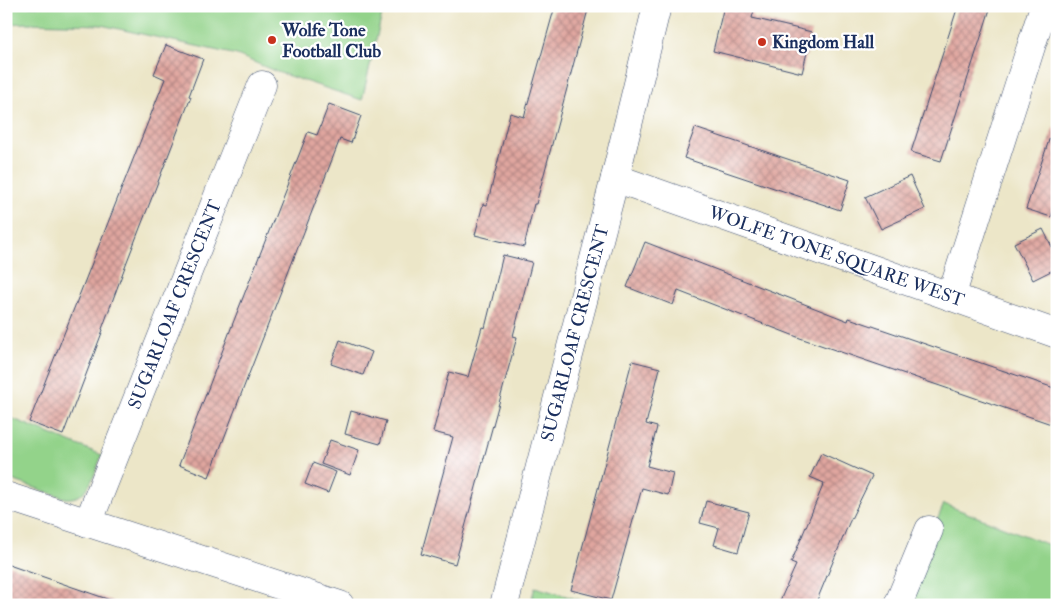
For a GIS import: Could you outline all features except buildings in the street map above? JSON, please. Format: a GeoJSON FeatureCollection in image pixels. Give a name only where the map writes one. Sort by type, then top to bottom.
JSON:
{"type":"FeatureCollection","features":[{"type":"Feature","properties":{"kind":"street","name":"SUGARLOAF CRESCENT"},"geometry":{"type":"LineString","coordinates":[[504,605],[658,6]]}},
{"type":"Feature","properties":{"kind":"street"},"geometry":{"type":"LineString","coordinates":[[951,297],[1044,6]]}},
{"type":"Feature","properties":{"kind":"street","name":"SUGARLOAF CRESCENT"},"geometry":{"type":"LineString","coordinates":[[88,523],[262,85]]}},
{"type":"Feature","properties":{"kind":"street","name":"WOLFE TONE SQUARE WEST"},"geometry":{"type":"LineString","coordinates":[[615,178],[1057,334]]}},
{"type":"Feature","properties":{"kind":"street"},"geometry":{"type":"LineString","coordinates":[[6,496],[340,605]]}},
{"type":"Feature","properties":{"kind":"street"},"geometry":{"type":"LineString","coordinates":[[898,605],[929,530]]}},
{"type":"Feature","properties":{"kind":"green space","name":"Wolfe Tone Football Club"},"geometry":{"type":"Polygon","coordinates":[[[6,6],[384,6],[362,100],[277,72],[237,55],[101,25],[6,24],[6,6]]]}},
{"type":"Feature","properties":{"kind":"green space"},"geometry":{"type":"Polygon","coordinates":[[[6,416],[102,455],[90,485],[85,491],[73,498],[65,498],[6,478],[6,416]]]}},
{"type":"Feature","properties":{"kind":"green space"},"geometry":{"type":"Polygon","coordinates":[[[944,504],[1057,548],[1057,605],[901,605],[944,504]]]}},
{"type":"Feature","properties":{"kind":"green space"},"geometry":{"type":"Polygon","coordinates":[[[535,587],[597,605],[530,605],[535,587]]]}},
{"type":"Feature","properties":{"kind":"place","name":"Wolfe Tone Football Club"},"geometry":{"type":"Point","coordinates":[272,40]}},
{"type":"Feature","properties":{"kind":"place","name":"Kingdom Hall"},"geometry":{"type":"Point","coordinates":[762,42]}}]}
